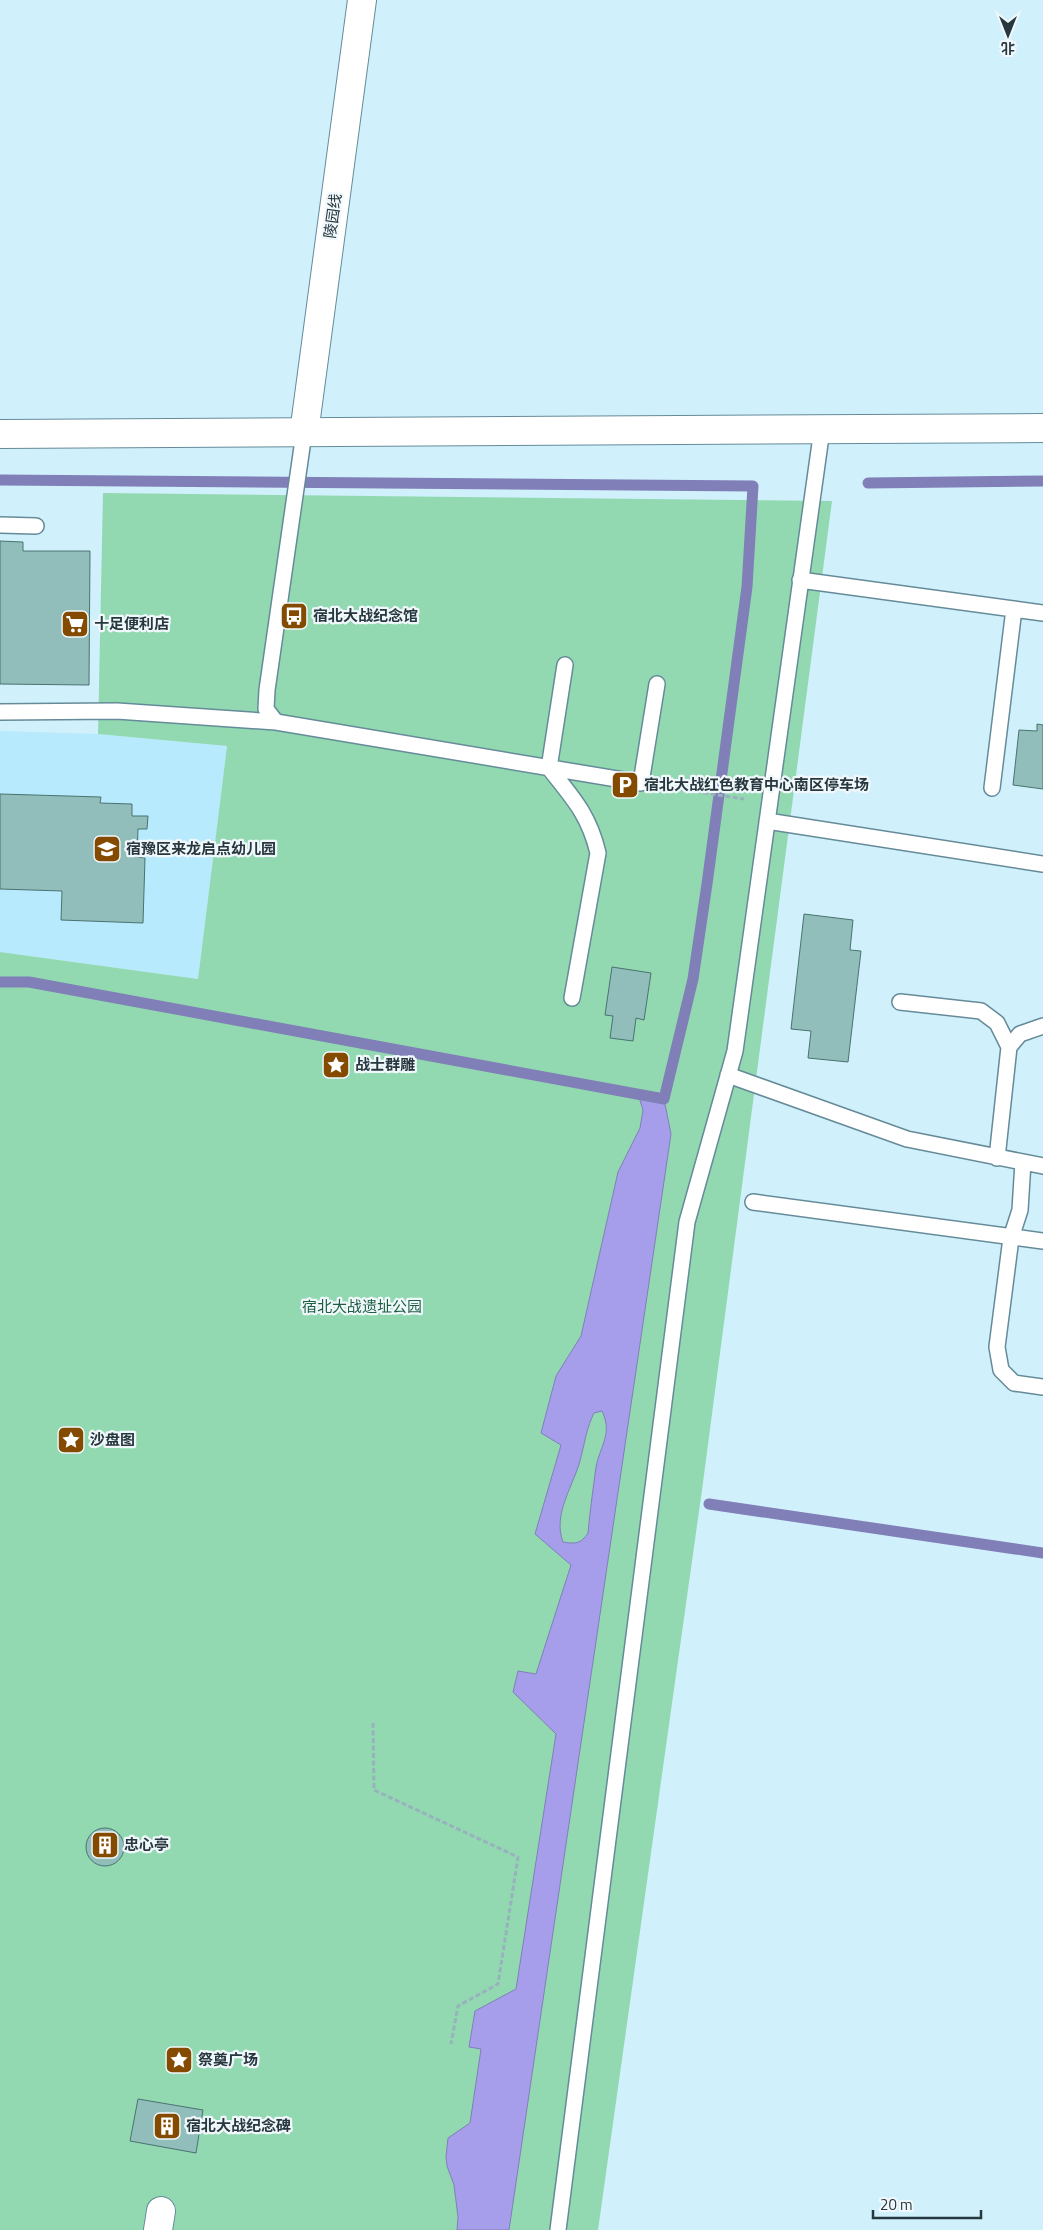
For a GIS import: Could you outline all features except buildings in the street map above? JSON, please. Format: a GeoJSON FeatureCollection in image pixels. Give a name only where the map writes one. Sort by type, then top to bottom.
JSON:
{"type":"FeatureCollection","features":[{"type":"Feature","properties":{"kind":"street","name":"陵园线"},"geometry":{"type":"LineString","coordinates":[[304,433],[362,0]]}},
{"type":"Feature","properties":{"kind":"street"},"geometry":{"type":"LineString","coordinates":[[0,434],[1043,428]]}},
{"type":"Feature","properties":{"kind":"lane"},"geometry":{"type":"LineString","coordinates":[[558,2230],[688,1222],[734,1051],[822,429]]}},
{"type":"Feature","properties":{"kind":"lane"},"geometry":{"type":"LineString","coordinates":[[276,722],[266,709],[267,690],[304,433]]}},
{"type":"Feature","properties":{"kind":"lane"},"geometry":{"type":"LineString","coordinates":[[0,525],[36,526]]}},
{"type":"Feature","properties":{"kind":"lane"},"geometry":{"type":"LineString","coordinates":[[800,580],[1043,614]]}},
{"type":"Feature","properties":{"kind":"lane"},"geometry":{"type":"LineString","coordinates":[[992,788],[1014,610]]}},
{"type":"Feature","properties":{"kind":"lane"},"geometry":{"type":"LineString","coordinates":[[565,665],[549,768],[583,810],[594,834],[598,853],[572,998]]}},
{"type":"Feature","properties":{"kind":"lane"},"geometry":{"type":"LineString","coordinates":[[0,712],[117,711],[276,722],[641,783],[657,684]]}},
{"type":"Feature","properties":{"kind":"lane"},"geometry":{"type":"LineString","coordinates":[[767,821],[1043,864]]}},
{"type":"Feature","properties":{"kind":"lane"},"geometry":{"type":"LineString","coordinates":[[900,1002],[980,1011],[997,1023],[1009,1047],[997,1158]]}},
{"type":"Feature","properties":{"kind":"lane"},"geometry":{"type":"LineString","coordinates":[[1009,1047],[1020,1034],[1043,1026]]}},
{"type":"Feature","properties":{"kind":"lane"},"geometry":{"type":"LineString","coordinates":[[728,1076],[907,1138],[1043,1166]]}},
{"type":"Feature","properties":{"kind":"lane"},"geometry":{"type":"LineString","coordinates":[[1023,1162],[1020,1210],[1011,1238],[997,1347],[1001,1370],[1014,1383],[1043,1387]]}},
{"type":"Feature","properties":{"kind":"lane"},"geometry":{"type":"LineString","coordinates":[[753,1202],[1043,1241]]}},
{"type":"Feature","properties":{"kind":"path"},"geometry":{"type":"LineString","coordinates":[[641,783],[736,798]]}},
{"type":"Feature","properties":{"kind":"path"},"geometry":{"type":"LineString","coordinates":[[373,1723],[374,1790],[518,1857],[498,1984],[458,2006],[451,2044]]}},
{"type":"Feature","properties":{"kind":"shaded area","name":"宿豫区来龙启点幼儿园"},"geometry":{"type":"Polygon","coordinates":[[[0,731],[99,734],[227,746],[198,979],[0,952],[0,731]]]}},
{"type":"Feature","properties":{"kind":"shaded area"},"geometry":{"type":"Polygon","coordinates":[[[638,1094],[664,1099],[671,1134],[509,2230],[457,2230],[458,2217],[454,2185],[447,2166],[446,2157],[448,2138],[470,2123],[481,2049],[469,2047],[475,2011],[516,1989],[556,1734],[513,1692],[518,1671],[536,1674],[571,1565],[535,1534],[561,1445],[541,1433],[556,1376],[581,1336],[618,1172],[640,1128],[643,1110],[638,1094]],[[602,1411],[594,1413],[590,1424],[578,1467],[562,1509],[560,1531],[563,1542],[577,1542],[588,1533],[596,1467],[605,1440],[605,1419],[602,1411]]]}},
{"type":"Feature","properties":{"kind":"green space","name":"宿北大战遗址公园"},"geometry":{"type":"Polygon","coordinates":[[[103,493],[832,501],[702,1490],[598,2230],[0,2230],[0,952],[198,979],[227,746],[98,734],[103,493]]]}},
{"type":"Feature","properties":{"kind":"waterway"},"geometry":{"type":"LineString","coordinates":[[0,480],[753,486],[747,587],[707,884],[693,979],[664,1099],[29,982],[0,982]]}},
{"type":"Feature","properties":{"kind":"waterway"},"geometry":{"type":"LineString","coordinates":[[868,483],[1043,481]]}},
{"type":"Feature","properties":{"kind":"waterway"},"geometry":{"type":"LineString","coordinates":[[709,1504],[1043,1553]]}},
{"type":"Feature","properties":{"kind":"place","name":"宿北大战纪念馆"},"geometry":{"type":"Point","coordinates":[294,616]}},
{"type":"Feature","properties":{"kind":"place","name":"十足便利店"},"geometry":{"type":"Point","coordinates":[75,624]}},
{"type":"Feature","properties":{"kind":"place","name":"宿北大战红色教育中心南区停车场"},"geometry":{"type":"Point","coordinates":[625,785]}},
{"type":"Feature","properties":{"kind":"place","name":"宿豫区来龙启点幼儿园"},"geometry":{"type":"Point","coordinates":[107,849]}},
{"type":"Feature","properties":{"kind":"place","name":"战士群雕"},"geometry":{"type":"Point","coordinates":[336,1065]}},
{"type":"Feature","properties":{"kind":"place","name":"沙盘图"},"geometry":{"type":"Point","coordinates":[71,1440]}},
{"type":"Feature","properties":{"kind":"place","name":"忠心亭"},"geometry":{"type":"Point","coordinates":[105,1845]}},
{"type":"Feature","properties":{"kind":"place","name":"祭奠广场"},"geometry":{"type":"Point","coordinates":[179,2060]}},
{"type":"Feature","properties":{"kind":"place","name":"宿北大战纪念碑"},"geometry":{"type":"Point","coordinates":[167,2126]}}]}
